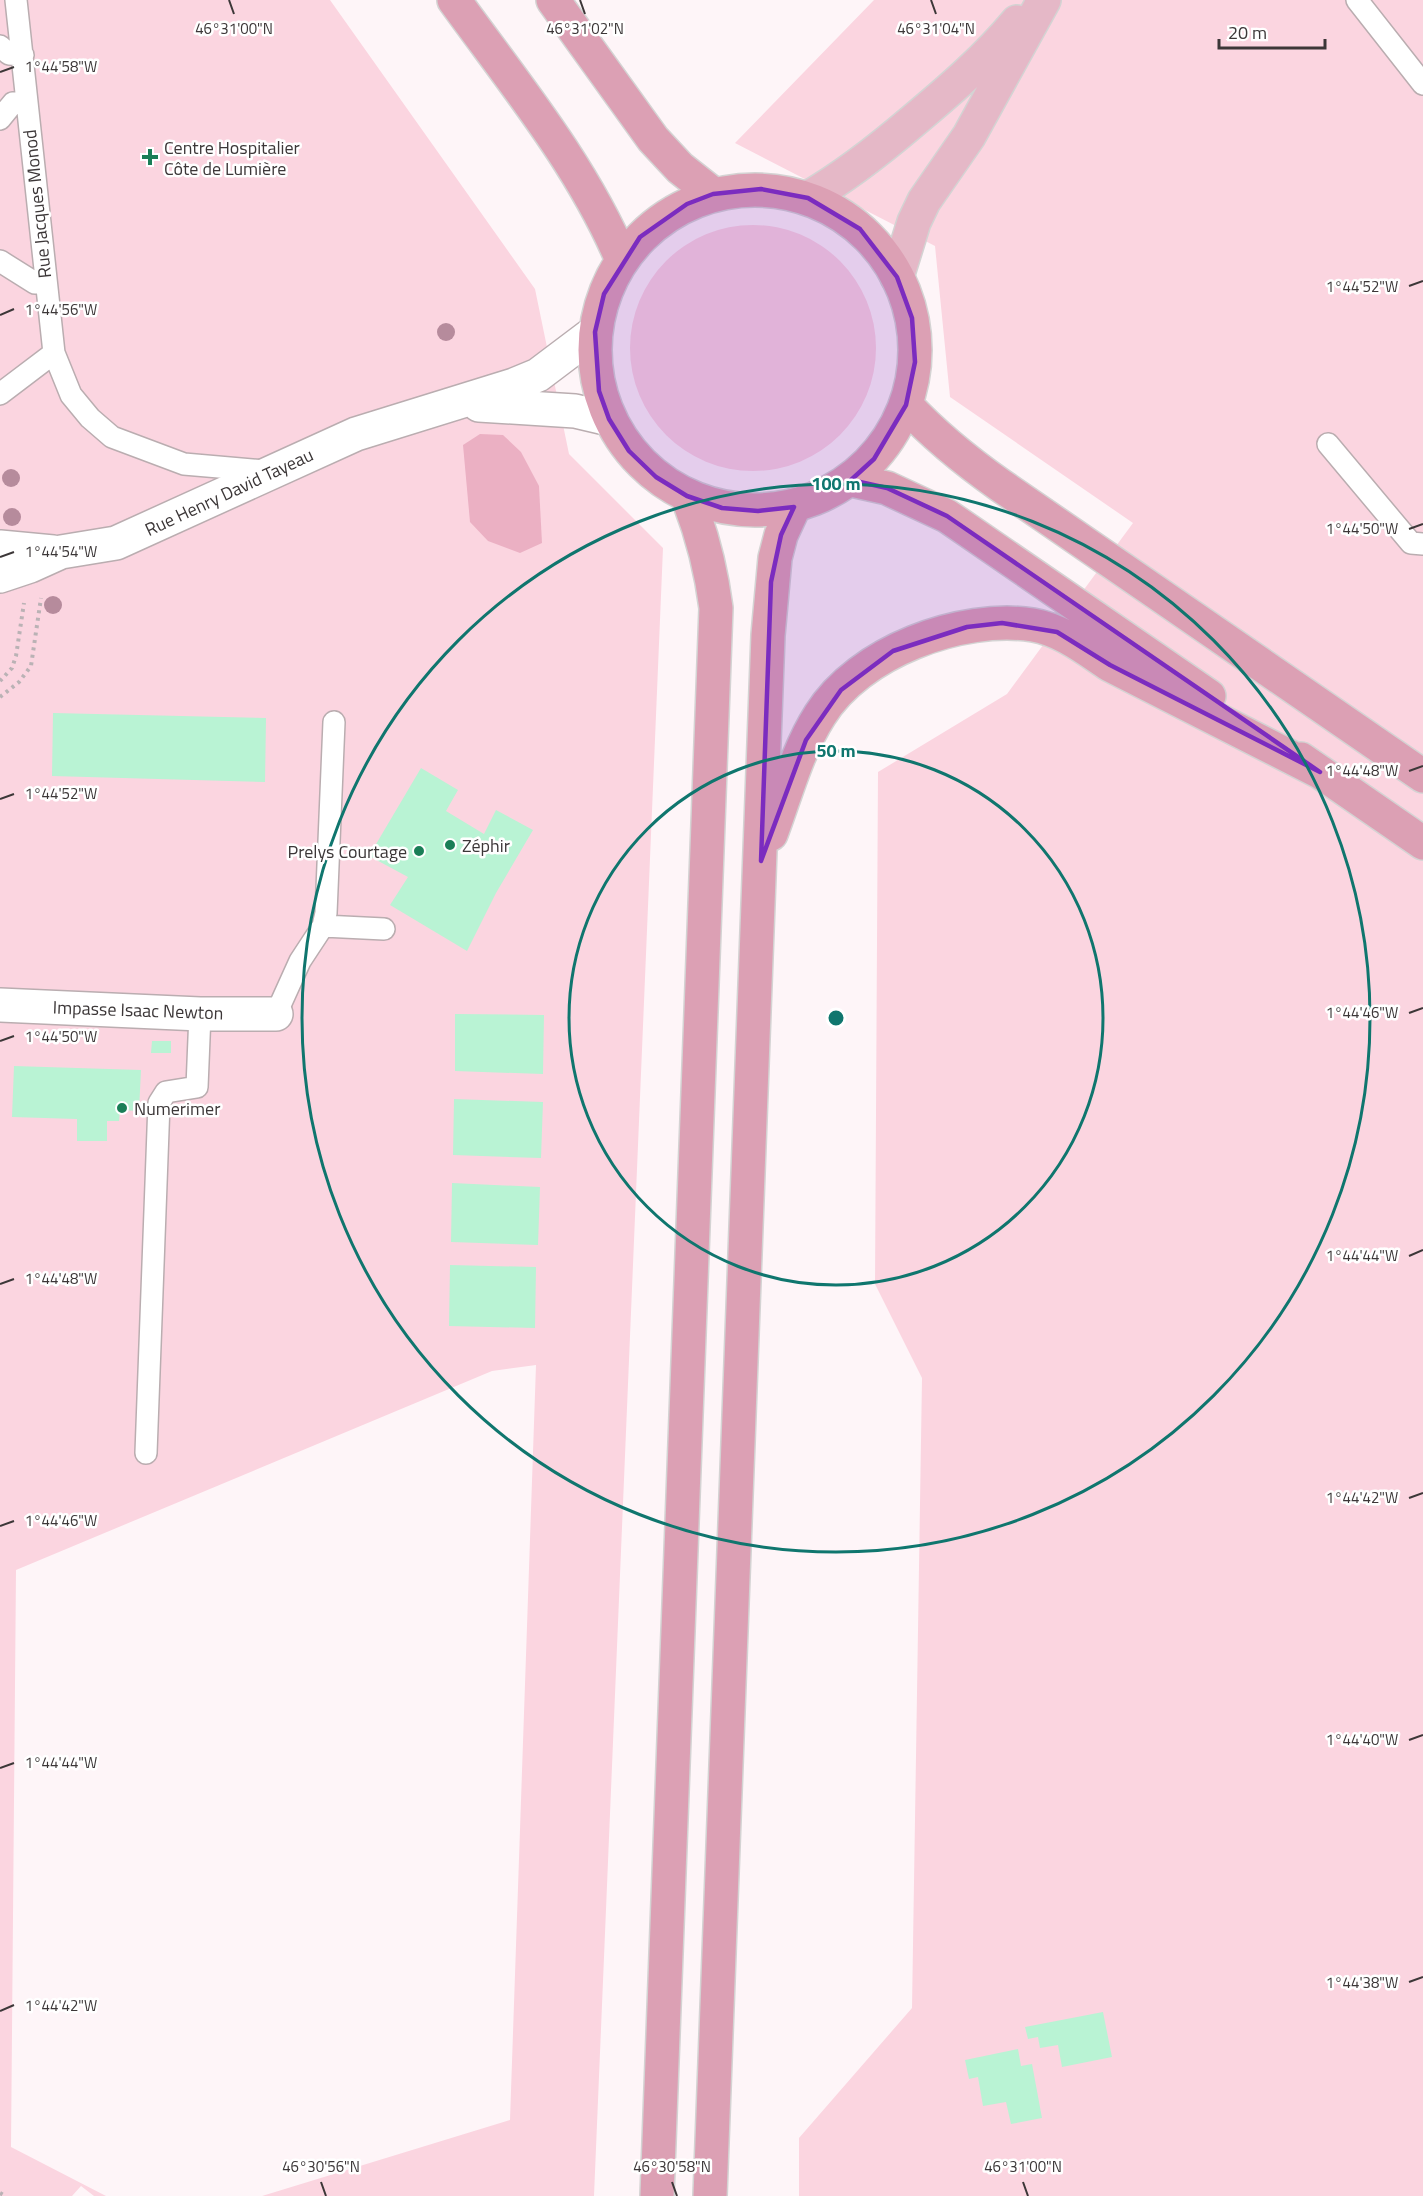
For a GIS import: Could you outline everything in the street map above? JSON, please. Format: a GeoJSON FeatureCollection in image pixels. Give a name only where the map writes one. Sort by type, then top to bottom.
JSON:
{"type":"FeatureCollection","features":[{"type":"Feature","properties":{"kind":"highway"},"geometry":{"type":"LineString","coordinates":[[454,0],[555,140],[590,194],[609,229],[622,260]]}},
{"type":"Feature","properties":{"kind":"highway"},"geometry":{"type":"LineString","coordinates":[[553,0],[653,139],[680,168],[713,194]]}},
{"type":"Feature","properties":{"kind":"highway"},"geometry":{"type":"LineString","coordinates":[[761,189],[808,198],[836,211],[860,229],[881,251],[897,277],[912,318],[915,362],[906,405],[892,433],[874,459],[851,480],[824,496],[794,507],[749,511],[722,508],[687,496],[656,477],[629,451],[609,419],[599,391],[595,362],[595,332],[604,294],[622,260],[640,237],[662,219],[687,204],[713,194],[761,189]]}},
{"type":"Feature","properties":{"kind":"highway"},"geometry":{"type":"LineString","coordinates":[[906,405],[961,458],[1423,776]]}},
{"type":"Feature","properties":{"kind":"highway"},"geometry":{"type":"LineString","coordinates":[[851,480],[887,488],[946,516],[1423,843]]}},
{"type":"Feature","properties":{"kind":"highway"},"geometry":{"type":"LineString","coordinates":[[657,2196],[716,608],[708,557],[701,531],[687,496]]}},
{"type":"Feature","properties":{"kind":"highway"},"geometry":{"type":"LineString","coordinates":[[710,2196],[771,582],[781,536],[794,507]]}},
{"type":"Feature","properties":{"kind":"highway"},"geometry":{"type":"LineString","coordinates":[[761,861],[806,740],[821,713],[841,690],[862,671],[893,651],[930,637],[967,627],[1002,623],[1023,624],[1057,632],[1110,664],[1320,772]]}},
{"type":"Feature","properties":{"kind":"main road"},"geometry":{"type":"LineString","coordinates":[[808,198],[861,165],[971,72],[1034,0]]}},
{"type":"Feature","properties":{"kind":"main road"},"geometry":{"type":"LineString","coordinates":[[897,277],[914,222],[924,201],[969,136],[1044,0]]}},
{"type":"Feature","properties":{"kind":"street","name":"Rue Henry David Tayeau"},"geometry":{"type":"LineString","coordinates":[[0,576],[61,552],[116,543],[356,434],[514,385],[538,375],[595,332]]}},
{"type":"Feature","properties":{"kind":"street","name":"Rue Henry David Tayeau"},"geometry":{"type":"LineString","coordinates":[[457,404],[564,410],[609,419]]}},
{"type":"Feature","properties":{"kind":"street"},"geometry":{"type":"LineString","coordinates":[[0,548],[61,552]]}},
{"type":"Feature","properties":{"kind":"street","name":"Impasse Isaac Newton"},"geometry":{"type":"LineString","coordinates":[[0,1005],[200,1014],[276,1014]]}},
{"type":"Feature","properties":{"kind":"lane","name":"Rue Jacques Monod"},"geometry":{"type":"LineString","coordinates":[[16,0],[54,353],[71,395],[90,418],[112,437],[184,464],[274,471]]}},
{"type":"Feature","properties":{"kind":"lane"},"geometry":{"type":"LineString","coordinates":[[1357,0],[1423,84]]}},
{"type":"Feature","properties":{"kind":"lane"},"geometry":{"type":"LineString","coordinates":[[0,46],[9,54],[23,55]]}},
{"type":"Feature","properties":{"kind":"lane"},"geometry":{"type":"LineString","coordinates":[[0,119],[13,104],[26,102]]}},
{"type":"Feature","properties":{"kind":"lane"},"geometry":{"type":"LineString","coordinates":[[0,261],[35,283],[46,284]]}},
{"type":"Feature","properties":{"kind":"lane"},"geometry":{"type":"LineString","coordinates":[[0,394],[54,353]]}},
{"type":"Feature","properties":{"kind":"lane"},"geometry":{"type":"LineString","coordinates":[[1328,444],[1411,543],[1423,544]]}},
{"type":"Feature","properties":{"kind":"lane"},"geometry":{"type":"LineString","coordinates":[[276,1014],[300,961],[323,926],[326,913],[334,722]]}},
{"type":"Feature","properties":{"kind":"lane"},"geometry":{"type":"LineString","coordinates":[[323,926],[384,929]]}},
{"type":"Feature","properties":{"kind":"lane"},"geometry":{"type":"LineString","coordinates":[[146,1453],[159,1102],[166,1092],[197,1087],[200,1014]]}},
{"type":"Feature","properties":{"kind":"path"},"geometry":{"type":"LineString","coordinates":[[0,698],[19,682],[31,666],[42,587]]}},
{"type":"Feature","properties":{"kind":"path"},"geometry":{"type":"LineString","coordinates":[[0,681],[12,668],[16,656],[25,597]]}},
{"type":"Feature","properties":{"kind":"path"},"geometry":{"type":"LineString","coordinates":[[0,2193],[4,2196]]}},
{"type":"Feature","properties":{"kind":"highlighted area"},"geometry":{"type":"Polygon","coordinates":[[[761,189],[808,198],[860,229],[897,277],[912,318],[915,362],[906,405],[874,459],[851,480],[887,488],[947,516],[1320,772],[1110,665],[1057,632],[1002,623],[967,627],[893,651],[841,690],[806,740],[761,861],[771,582],[781,535],[794,507],[758,511],[722,508],[687,496],[656,477],[629,451],[609,419],[599,391],[595,332],[604,294],[640,237],[687,204],[713,194],[761,189]]]}},
{"type":"Feature","properties":{"kind":"shaded area"},"geometry":{"type":"Polygon","coordinates":[[[0,0],[330,0],[535,289],[569,454],[663,548],[594,2196],[262,2196],[510,2120],[536,1365],[492,1371],[16,1570],[11,2147],[106,2196],[94,2196],[81,2186],[72,2196],[0,2196],[0,0]]]}},
{"type":"Feature","properties":{"kind":"shaded area"},"geometry":{"type":"Polygon","coordinates":[[[874,0],[1423,0],[1423,2196],[799,2196],[799,2138],[912,2008],[922,1378],[875,1284],[878,772],[1007,694],[1133,523],[950,397],[935,246],[735,143],[874,0]]]}},
{"type":"Feature","properties":{"kind":"shaded area"},"geometry":{"type":"Polygon","coordinates":[[[753,225],[789,230],[821,246],[840,261],[855,280],[871,312],[876,348],[871,384],[855,416],[840,435],[821,450],[789,466],[753,471],[717,466],[685,450],[666,435],[651,416],[635,384],[630,348],[635,312],[651,280],[666,261],[685,246],[717,230],[753,225]]]}},
{"type":"Feature","properties":{"kind":"shaded area"},"geometry":{"type":"Polygon","coordinates":[[[480,434],[503,435],[521,452],[539,486],[542,543],[520,553],[488,541],[470,522],[463,445],[480,434]]]}},
{"type":"Feature","properties":{"kind":"building"},"geometry":{"type":"Polygon","coordinates":[[[53,713],[266,718],[265,782],[52,776],[53,713]]]}},
{"type":"Feature","properties":{"kind":"building","name":"Zéphir"},"geometry":{"type":"Polygon","coordinates":[[[421,768],[458,790],[446,811],[484,834],[496,810],[533,830],[496,893],[467,951],[390,905],[408,877],[369,856],[421,768]]]}},
{"type":"Feature","properties":{"kind":"building"},"geometry":{"type":"Polygon","coordinates":[[[455,1014],[544,1015],[543,1074],[455,1071],[455,1014]]]}},
{"type":"Feature","properties":{"kind":"building"},"geometry":{"type":"Polygon","coordinates":[[[152,1041],[171,1041],[171,1053],[151,1053],[152,1041]]]}},
{"type":"Feature","properties":{"kind":"building"},"geometry":{"type":"Polygon","coordinates":[[[14,1066],[141,1070],[139,1111],[120,1110],[119,1121],[107,1121],[107,1141],[77,1141],[77,1119],[12,1117],[14,1066]]]}},
{"type":"Feature","properties":{"kind":"building"},"geometry":{"type":"Polygon","coordinates":[[[454,1099],[543,1102],[541,1158],[453,1155],[454,1099]]]}},
{"type":"Feature","properties":{"kind":"building"},"geometry":{"type":"Polygon","coordinates":[[[452,1183],[540,1187],[538,1245],[451,1242],[452,1183]]]}},
{"type":"Feature","properties":{"kind":"building"},"geometry":{"type":"Polygon","coordinates":[[[450,1265],[536,1267],[535,1328],[449,1326],[450,1265]]]}},
{"type":"Feature","properties":{"kind":"building"},"geometry":{"type":"Polygon","coordinates":[[[1103,2012],[1112,2057],[1062,2067],[1058,2045],[1040,2048],[1038,2037],[1028,2039],[1025,2027],[1103,2012]]]}},
{"type":"Feature","properties":{"kind":"building"},"geometry":{"type":"Polygon","coordinates":[[[1018,2049],[1021,2066],[1032,2064],[1042,2118],[1011,2124],[1006,2102],[983,2106],[978,2077],[969,2079],[965,2060],[1018,2049]]]}},
{"type":"Feature","properties":{"kind":"place","name":"Centre Hospitalier Côte de Lumière"},"geometry":{"type":"Point","coordinates":[150,157]}},
{"type":"Feature","properties":{"kind":"place","name":"Zéphir"},"geometry":{"type":"Point","coordinates":[450,845]}},
{"type":"Feature","properties":{"kind":"place","name":"Prelys Courtage"},"geometry":{"type":"Point","coordinates":[419,851]}},
{"type":"Feature","properties":{"kind":"place","name":"Numerimer"},"geometry":{"type":"Point","coordinates":[122,1108]}}]}
